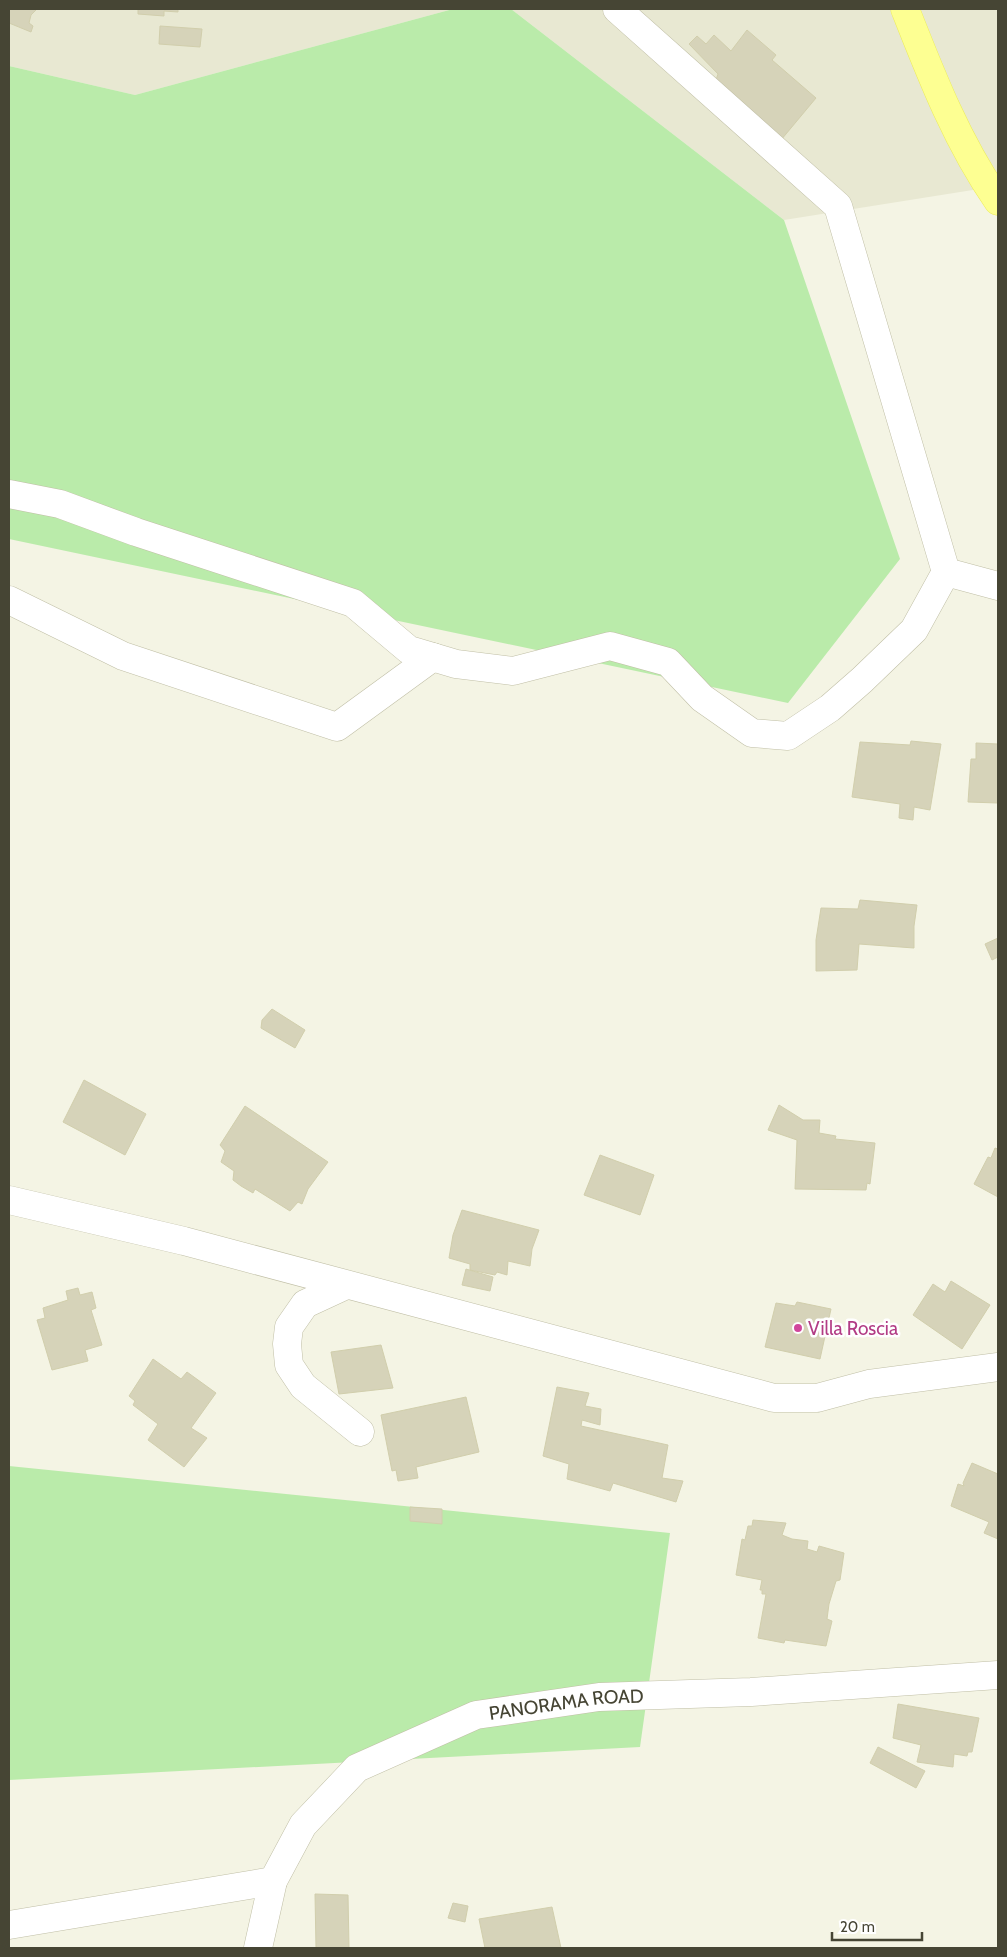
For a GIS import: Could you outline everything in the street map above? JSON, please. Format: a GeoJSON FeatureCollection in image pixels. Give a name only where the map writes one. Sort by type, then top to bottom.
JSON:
{"type":"FeatureCollection","features":[{"type":"Feature","properties":{"kind":"main road"},"geometry":{"type":"LineString","coordinates":[[905,9],[939,95],[982,177],[998,201]]}},
{"type":"Feature","properties":{"kind":"street"},"geometry":{"type":"LineString","coordinates":[[9,494],[60,504],[136,532],[353,603],[409,650],[456,664],[513,671],[610,646],[668,662],[702,698],[752,733],[788,736],[830,708],[914,630],[946,572],[838,206],[617,9]]}},
{"type":"Feature","properties":{"kind":"street"},"geometry":{"type":"LineString","coordinates":[[946,572],[998,586]]}},
{"type":"Feature","properties":{"kind":"street"},"geometry":{"type":"LineString","coordinates":[[9,600],[123,656],[337,727],[433,657]]}},
{"type":"Feature","properties":{"kind":"street"},"geometry":{"type":"LineString","coordinates":[[9,1200],[184,1242],[774,1398],[817,1398],[869,1384],[998,1367]]}},
{"type":"Feature","properties":{"kind":"street"},"geometry":{"type":"LineString","coordinates":[[346,1285],[305,1304],[289,1327],[288,1358],[289,1365],[303,1386],[360,1432]]}},
{"type":"Feature","properties":{"kind":"street","name":"PANORAMA ROAD"},"geometry":{"type":"LineString","coordinates":[[258,1948],[273,1881],[303,1825],[357,1768],[476,1715],[599,1697],[751,1692],[998,1675]]}},
{"type":"Feature","properties":{"kind":"street"},"geometry":{"type":"LineString","coordinates":[[9,1925],[273,1881]]}},
{"type":"Feature","properties":{"kind":"shaded area"},"geometry":{"type":"Polygon","coordinates":[[[9,9],[453,9],[135,95],[9,66],[9,9]]]}},
{"type":"Feature","properties":{"kind":"shaded area"},"geometry":{"type":"Polygon","coordinates":[[[511,9],[998,9],[998,186],[784,220],[511,9]]]}},
{"type":"Feature","properties":{"kind":"green space"},"geometry":{"type":"Polygon","coordinates":[[[453,9],[511,9],[784,220],[900,559],[788,703],[9,539],[9,66],[135,95],[453,9]]]}},
{"type":"Feature","properties":{"kind":"green space"},"geometry":{"type":"Polygon","coordinates":[[[9,1466],[670,1533],[640,1747],[9,1780],[9,1466]]]}},
{"type":"Feature","properties":{"kind":"building"},"geometry":{"type":"Polygon","coordinates":[[[9,9],[37,9],[31,15],[29,23],[33,26],[31,32],[9,23],[9,9]]]}},
{"type":"Feature","properties":{"kind":"building"},"geometry":{"type":"Polygon","coordinates":[[[138,9],[178,9],[178,12],[164,11],[164,16],[138,14],[138,9]]]}},
{"type":"Feature","properties":{"kind":"building"},"geometry":{"type":"Polygon","coordinates":[[[160,26],[202,29],[200,47],[159,44],[160,26]]]}},
{"type":"Feature","properties":{"kind":"building"},"geometry":{"type":"Polygon","coordinates":[[[747,30],[776,55],[772,60],[816,98],[781,140],[715,83],[718,74],[689,44],[697,36],[706,44],[714,35],[731,51],[747,30]]]}},
{"type":"Feature","properties":{"kind":"building"},"geometry":{"type":"Polygon","coordinates":[[[911,741],[941,744],[930,810],[914,807],[913,820],[899,818],[900,804],[852,797],[860,742],[910,745],[911,741]]]}},
{"type":"Feature","properties":{"kind":"building"},"geometry":{"type":"Polygon","coordinates":[[[976,743],[998,744],[998,803],[968,802],[971,759],[976,759],[976,743]]]}},
{"type":"Feature","properties":{"kind":"building"},"geometry":{"type":"Polygon","coordinates":[[[860,900],[917,905],[914,926],[914,948],[859,944],[857,970],[816,971],[816,940],[821,908],[858,909],[860,900]]]}},
{"type":"Feature","properties":{"kind":"building"},"geometry":{"type":"Polygon","coordinates":[[[998,938],[998,957],[992,960],[985,944],[998,938]]]}},
{"type":"Feature","properties":{"kind":"building"},"geometry":{"type":"Polygon","coordinates":[[[272,1009],[305,1030],[295,1048],[261,1028],[262,1020],[272,1009]]]}},
{"type":"Feature","properties":{"kind":"building"},"geometry":{"type":"Polygon","coordinates":[[[84,1080],[146,1114],[125,1155],[63,1122],[84,1080]]]}},
{"type":"Feature","properties":{"kind":"building"},"geometry":{"type":"Polygon","coordinates":[[[779,1105],[803,1120],[820,1120],[819,1133],[836,1136],[835,1139],[875,1143],[870,1184],[867,1183],[866,1190],[795,1189],[797,1140],[768,1130],[779,1105]]]}},
{"type":"Feature","properties":{"kind":"building"},"geometry":{"type":"Polygon","coordinates":[[[245,1106],[328,1162],[308,1189],[302,1204],[298,1202],[290,1211],[255,1189],[253,1193],[241,1186],[233,1180],[234,1171],[221,1162],[225,1151],[220,1145],[245,1106]]]}},
{"type":"Feature","properties":{"kind":"building"},"geometry":{"type":"Polygon","coordinates":[[[995,1148],[998,1149],[998,1197],[974,1184],[988,1157],[991,1158],[995,1148]]]}},
{"type":"Feature","properties":{"kind":"building"},"geometry":{"type":"Polygon","coordinates":[[[600,1155],[654,1175],[640,1215],[584,1195],[600,1155]]]}},
{"type":"Feature","properties":{"kind":"building"},"geometry":{"type":"Polygon","coordinates":[[[462,1210],[539,1230],[532,1249],[530,1266],[508,1261],[507,1275],[497,1272],[495,1275],[470,1270],[470,1264],[449,1258],[453,1235],[462,1210]]]}},
{"type":"Feature","properties":{"kind":"building"},"geometry":{"type":"Polygon","coordinates":[[[466,1269],[493,1277],[490,1291],[462,1285],[466,1269]]]}},
{"type":"Feature","properties":{"kind":"building"},"geometry":{"type":"Polygon","coordinates":[[[951,1281],[990,1305],[962,1349],[913,1315],[933,1284],[945,1292],[951,1281]]]}},
{"type":"Feature","properties":{"kind":"building"},"geometry":{"type":"Polygon","coordinates":[[[78,1288],[80,1295],[92,1292],[96,1308],[91,1310],[102,1345],[85,1350],[88,1361],[52,1370],[37,1320],[45,1318],[43,1308],[68,1300],[66,1291],[78,1288]]]}},
{"type":"Feature","properties":{"kind":"building","name":"Villa Roscia"},"geometry":{"type":"Polygon","coordinates":[[[797,1302],[831,1309],[820,1359],[765,1347],[776,1303],[795,1306],[797,1302]]]}},
{"type":"Feature","properties":{"kind":"building"},"geometry":{"type":"Polygon","coordinates":[[[381,1345],[393,1388],[339,1394],[331,1352],[381,1345]]]}},
{"type":"Feature","properties":{"kind":"building"},"geometry":{"type":"Polygon","coordinates":[[[153,1359],[181,1379],[187,1372],[216,1393],[191,1428],[207,1438],[184,1467],[148,1440],[158,1424],[133,1405],[135,1401],[129,1396],[153,1359]]]}},
{"type":"Feature","properties":{"kind":"building"},"geometry":{"type":"Polygon","coordinates":[[[557,1387],[589,1393],[585,1406],[601,1409],[600,1425],[582,1420],[581,1426],[668,1445],[662,1478],[683,1481],[676,1502],[613,1483],[610,1491],[567,1479],[569,1464],[543,1456],[557,1387]]]}},
{"type":"Feature","properties":{"kind":"building"},"geometry":{"type":"Polygon","coordinates":[[[466,1397],[479,1452],[416,1467],[418,1478],[398,1481],[396,1470],[392,1471],[381,1415],[466,1397]]]}},
{"type":"Feature","properties":{"kind":"building"},"geometry":{"type":"Polygon","coordinates":[[[972,1463],[998,1474],[998,1539],[984,1533],[989,1522],[951,1506],[958,1484],[964,1486],[963,1483],[972,1463]]]}},
{"type":"Feature","properties":{"kind":"building"},"geometry":{"type":"Polygon","coordinates":[[[410,1507],[442,1509],[442,1524],[410,1521],[410,1507]]]}},
{"type":"Feature","properties":{"kind":"building"},"geometry":{"type":"Polygon","coordinates":[[[753,1520],[786,1523],[782,1535],[792,1539],[808,1541],[807,1549],[817,1552],[819,1546],[844,1553],[840,1580],[836,1581],[829,1604],[827,1619],[832,1621],[826,1646],[785,1640],[784,1643],[758,1638],[766,1594],[762,1594],[762,1590],[760,1590],[762,1580],[736,1575],[742,1539],[745,1540],[748,1526],[752,1526],[753,1520]]]}},
{"type":"Feature","properties":{"kind":"building"},"geometry":{"type":"Polygon","coordinates":[[[898,1704],[979,1718],[972,1752],[968,1752],[967,1756],[954,1754],[953,1767],[917,1762],[921,1745],[893,1738],[898,1704]]]}},
{"type":"Feature","properties":{"kind":"building"},"geometry":{"type":"Polygon","coordinates":[[[878,1747],[925,1771],[916,1788],[870,1763],[878,1747]]]}},
{"type":"Feature","properties":{"kind":"building"},"geometry":{"type":"Polygon","coordinates":[[[315,1894],[348,1895],[349,1948],[316,1948],[315,1894]]]}},
{"type":"Feature","properties":{"kind":"building"},"geometry":{"type":"Polygon","coordinates":[[[453,1903],[468,1906],[465,1922],[448,1918],[453,1903]]]}},
{"type":"Feature","properties":{"kind":"building"},"geometry":{"type":"Polygon","coordinates":[[[552,1907],[561,1948],[485,1948],[479,1919],[552,1907]]]}},
{"type":"Feature","properties":{"kind":"place","name":"Villa Roscia"},"geometry":{"type":"Point","coordinates":[798,1328]}}]}
